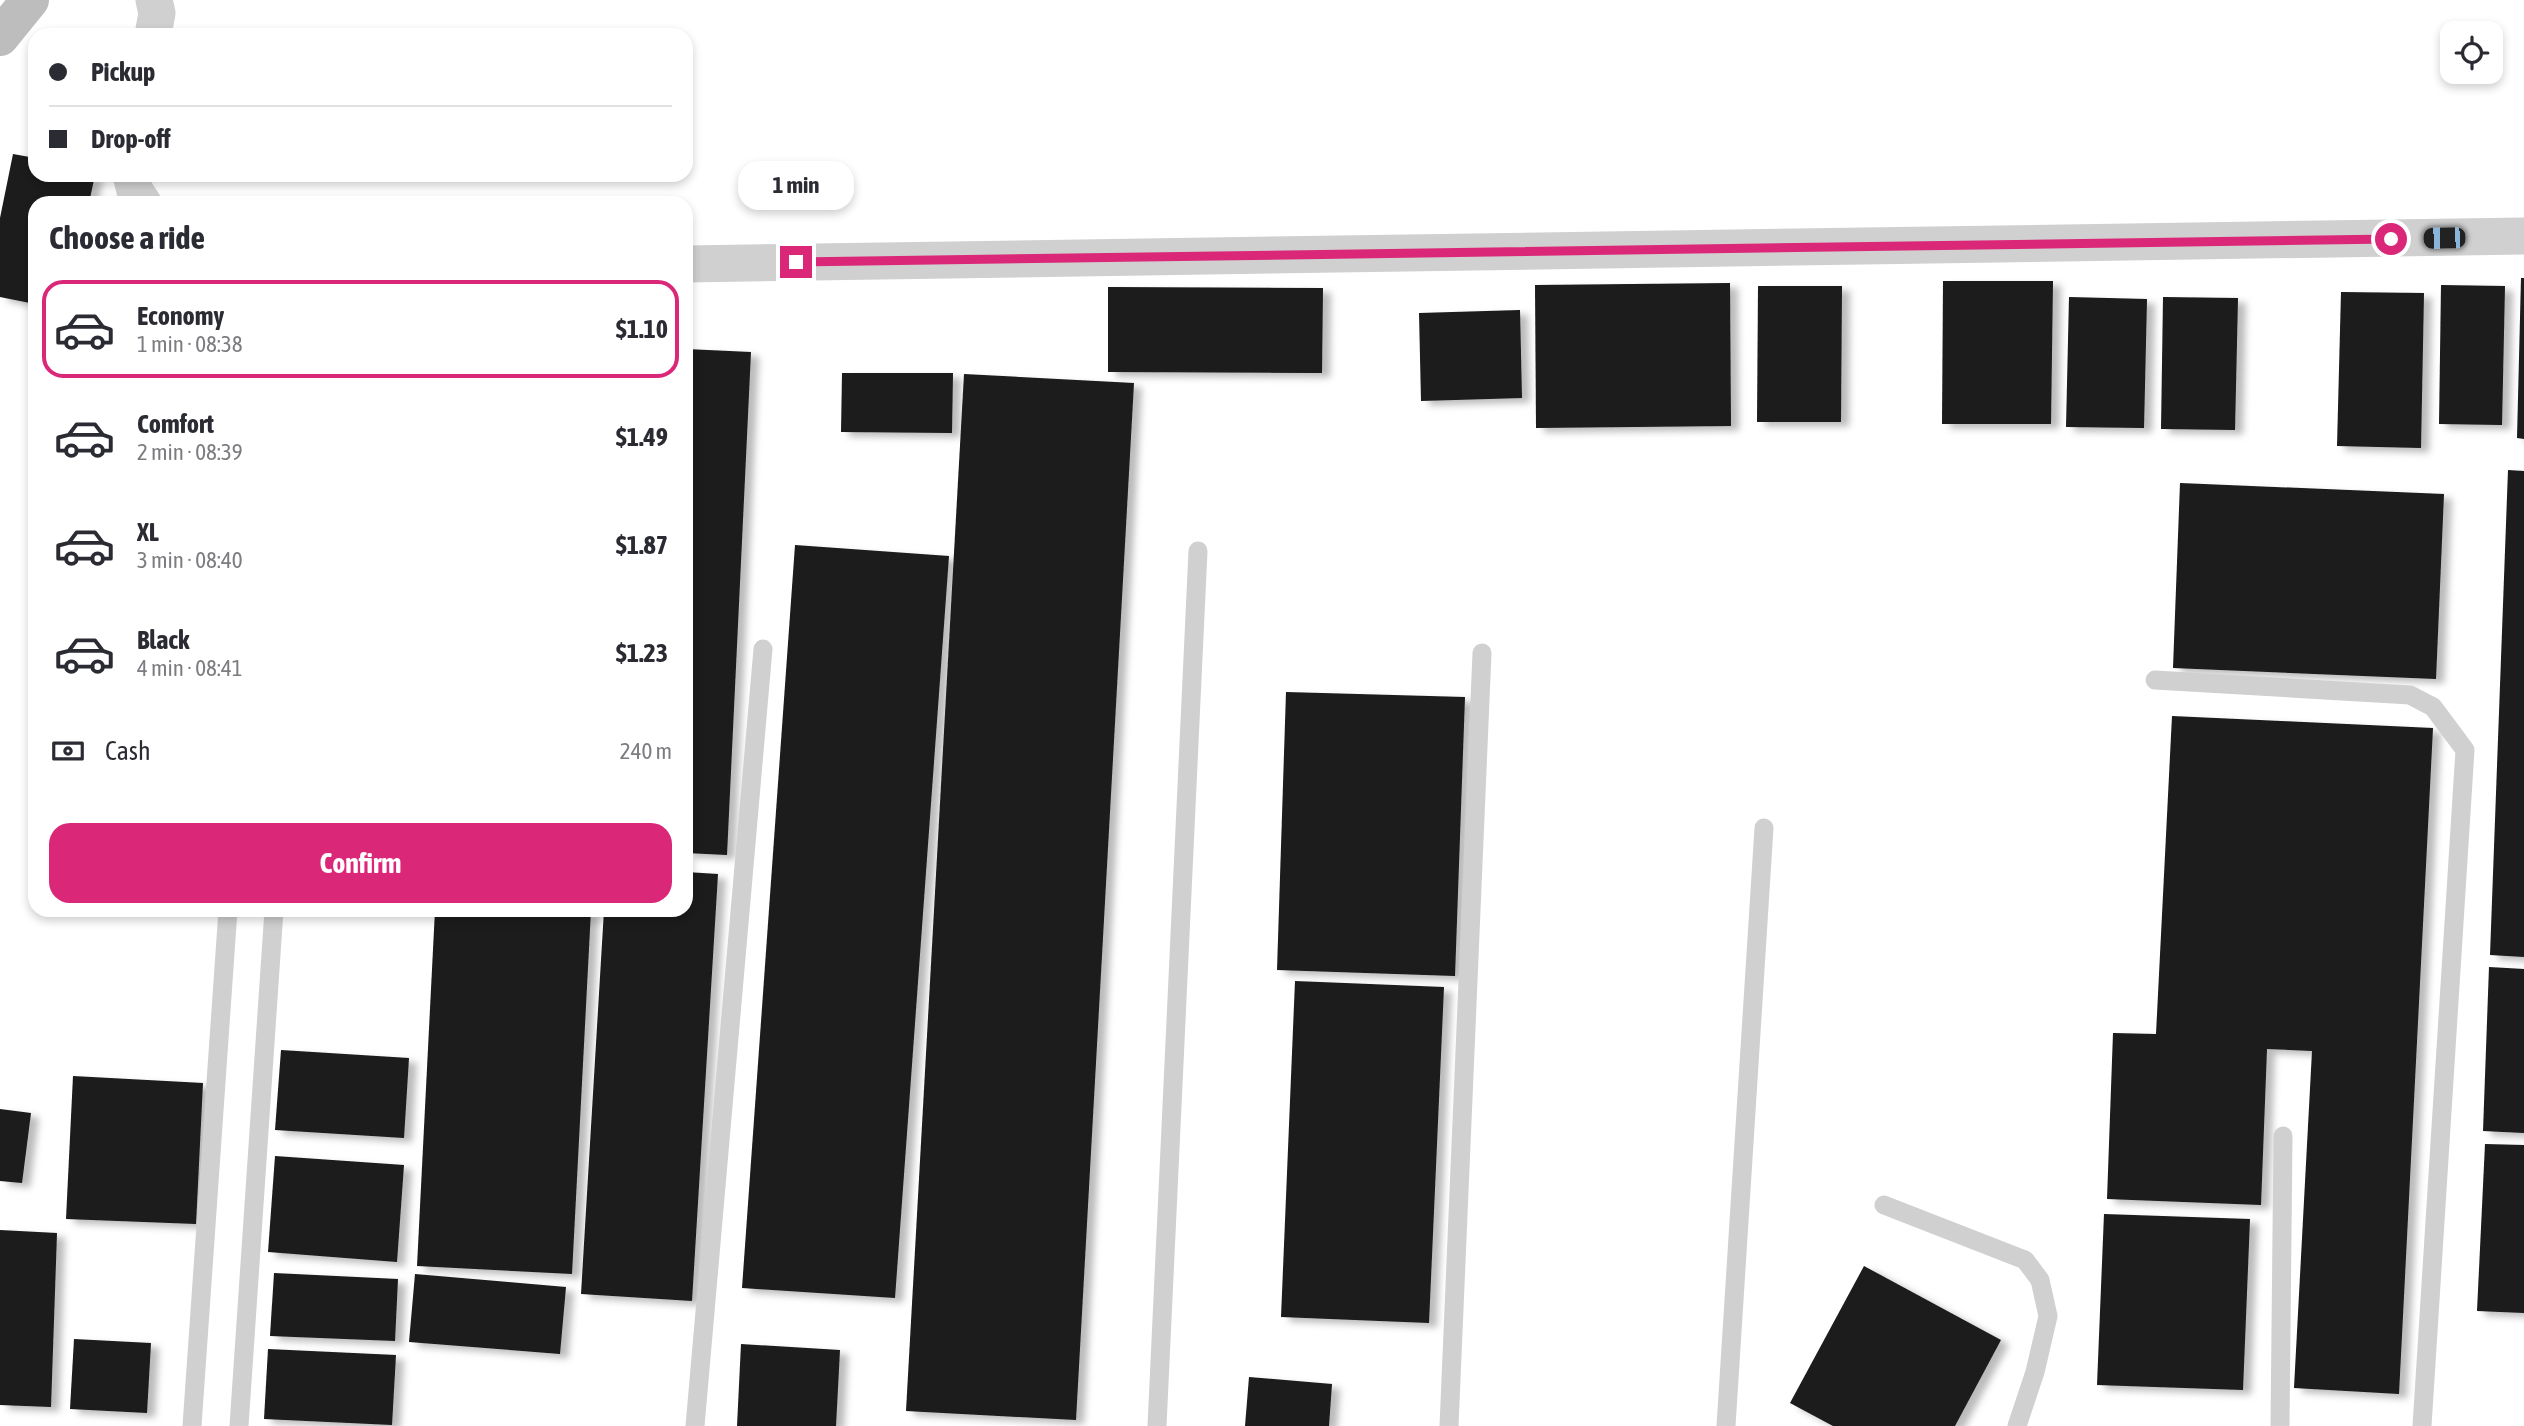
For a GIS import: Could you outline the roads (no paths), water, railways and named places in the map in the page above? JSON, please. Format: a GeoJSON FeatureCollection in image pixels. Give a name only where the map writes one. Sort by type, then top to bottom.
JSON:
{"type":"FeatureCollection","features":[{"type":"Feature","properties":{"kind":"street"},"geometry":{"type":"LineString","coordinates":[[0,37],[30,0]]}},
{"type":"Feature","properties":{"kind":"street"},"geometry":{"type":"LineString","coordinates":[[154,0],[157,13],[154,28]]}},
{"type":"Feature","properties":{"kind":"street"},"geometry":{"type":"LineString","coordinates":[[693,264],[2524,236]]}},
{"type":"Feature","properties":{"kind":"lane"},"geometry":{"type":"LineString","coordinates":[[1157,1426],[1198,551]]}},
{"type":"Feature","properties":{"kind":"lane"},"geometry":{"type":"LineString","coordinates":[[695,1426],[763,649]]}},
{"type":"Feature","properties":{"kind":"lane"},"geometry":{"type":"LineString","coordinates":[[1449,1426],[1482,653]]}},
{"type":"Feature","properties":{"kind":"lane"},"geometry":{"type":"LineString","coordinates":[[2155,680],[2410,695],[2433,707],[2465,750],[2422,1426]]}},
{"type":"Feature","properties":{"kind":"lane"},"geometry":{"type":"LineString","coordinates":[[1726,1426],[1764,828]]}},
{"type":"Feature","properties":{"kind":"lane"},"geometry":{"type":"LineString","coordinates":[[192,1426],[228,917]]}},
{"type":"Feature","properties":{"kind":"lane"},"geometry":{"type":"LineString","coordinates":[[239,1426],[274,917]]}},
{"type":"Feature","properties":{"kind":"lane"},"geometry":{"type":"LineString","coordinates":[[2280,1426],[2283,1136]]}},
{"type":"Feature","properties":{"kind":"lane"},"geometry":{"type":"LineString","coordinates":[[1884,1205],[2025,1260],[2040,1280],[2048,1316],[2035,1372],[2017,1426]]}}]}
